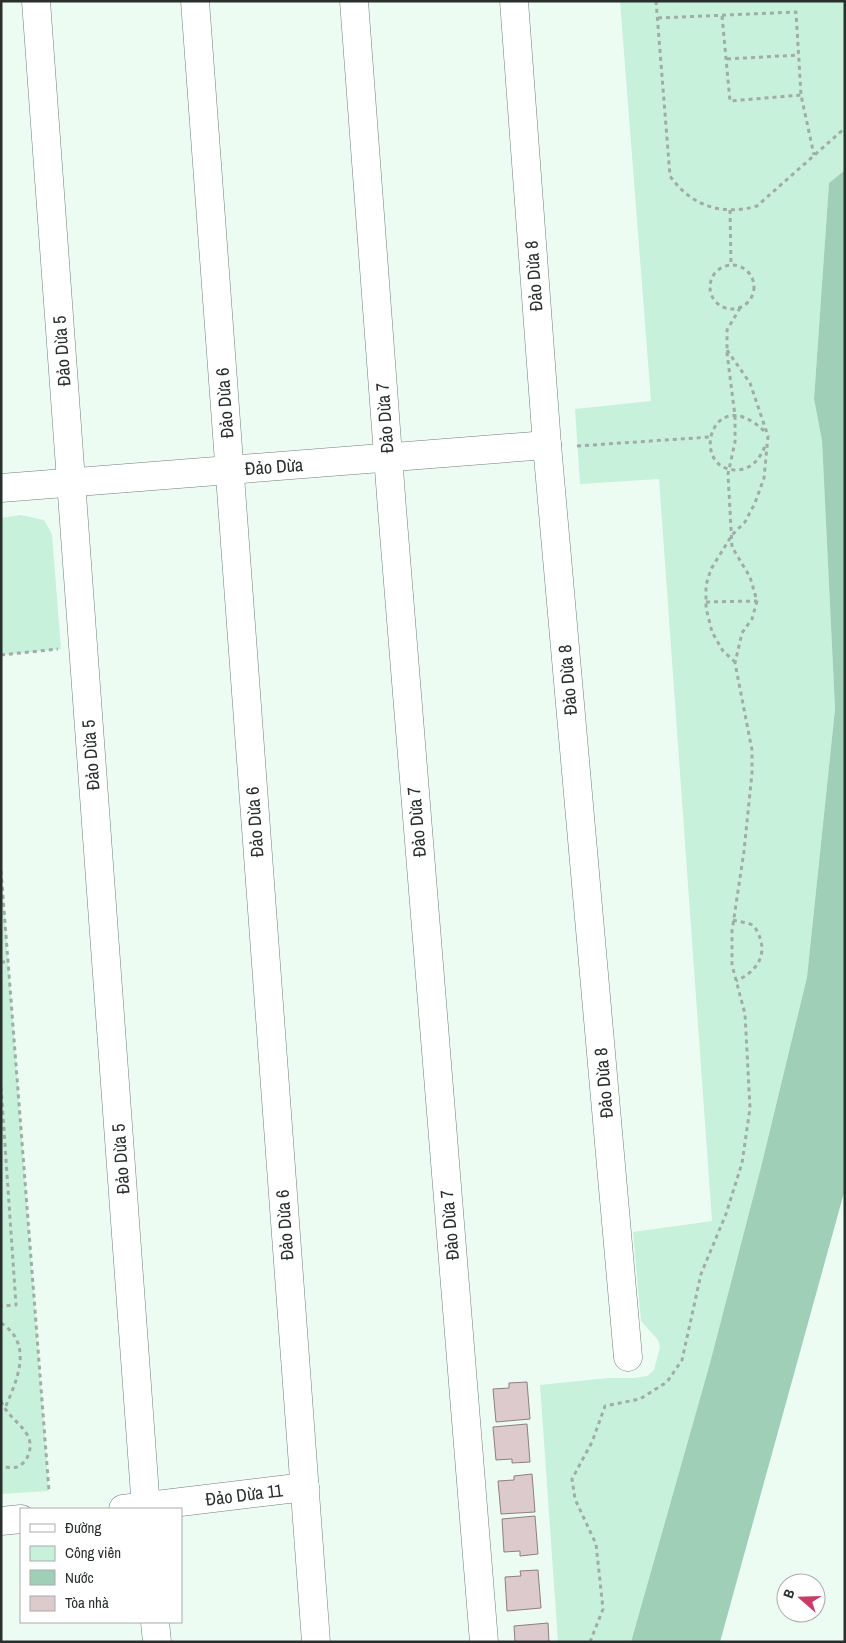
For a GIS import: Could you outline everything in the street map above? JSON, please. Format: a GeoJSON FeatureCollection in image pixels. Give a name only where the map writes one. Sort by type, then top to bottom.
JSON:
{"type":"FeatureCollection","features":[{"type":"Feature","properties":{"kind":"street","name":"Đảo Dừa 5"},"geometry":{"type":"LineString","coordinates":[[36,1],[72,483],[138,1508]]}},
{"type":"Feature","properties":{"kind":"street","name":"Đảo Dừa 6"},"geometry":{"type":"LineString","coordinates":[[195,1],[316,1642]]}},
{"type":"Feature","properties":{"kind":"street","name":"Đảo Dừa 7"},"geometry":{"type":"LineString","coordinates":[[354,1],[388,458],[484,1642]]}},
{"type":"Feature","properties":{"kind":"street","name":"Đảo Dừa 8"},"geometry":{"type":"LineString","coordinates":[[514,1],[547,445],[628,1358]]}},
{"type":"Feature","properties":{"kind":"street","name":"Đảo Dừa"},"geometry":{"type":"LineString","coordinates":[[1,488],[547,445]]}},
{"type":"Feature","properties":{"kind":"street","name":"Đảo Dừa 11"},"geometry":{"type":"LineString","coordinates":[[146,1508],[304,1487]]}},
{"type":"Feature","properties":{"kind":"street"},"geometry":{"type":"LineString","coordinates":[[1,1521],[20,1519]]}},
{"type":"Feature","properties":{"kind":"street"},"geometry":{"type":"LineString","coordinates":[[155,1623],[156,1642]]}},
{"type":"Feature","properties":{"kind":"path"},"geometry":{"type":"LineString","coordinates":[[656,1],[670,176],[685,193],[708,208],[730,210],[757,206],[845,128]]}},
{"type":"Feature","properties":{"kind":"path"},"geometry":{"type":"LineString","coordinates":[[658,18],[796,12],[802,95],[814,156]]}},
{"type":"Feature","properties":{"kind":"path"},"geometry":{"type":"LineString","coordinates":[[722,16],[730,101],[802,95]]}},
{"type":"Feature","properties":{"kind":"path"},"geometry":{"type":"LineString","coordinates":[[727,59],[799,54]]}},
{"type":"Feature","properties":{"kind":"path"},"geometry":{"type":"LineString","coordinates":[[730,210],[731,264]]}},
{"type":"Feature","properties":{"kind":"path"},"geometry":{"type":"LineString","coordinates":[[590,1642],[603,1609],[596,1544],[575,1499],[572,1478],[592,1442],[605,1406],[640,1399],[667,1382],[682,1360],[701,1274],[726,1214],[742,1163],[750,1108],[746,1014],[732,965],[733,920],[744,851],[752,773],[752,750],[735,663],[742,633],[752,619],[757,601],[750,577],[732,547],[729,469],[735,442],[735,415],[727,350],[727,330],[740,308],[754,294],[753,280],[745,269],[731,264],[717,270],[710,284],[710,291],[713,298],[724,308],[740,308]]}},
{"type":"Feature","properties":{"kind":"path"},"geometry":{"type":"LineString","coordinates":[[727,350],[750,383],[767,433],[764,478],[745,522],[732,535],[711,569],[706,585],[706,602],[712,632],[723,651],[735,663]]}},
{"type":"Feature","properties":{"kind":"path"},"geometry":{"type":"LineString","coordinates":[[767,433],[752,419],[735,415],[719,421],[710,437],[712,453],[716,460],[729,469],[746,468],[754,464],[760,457],[767,441]]}},
{"type":"Feature","properties":{"kind":"path"},"geometry":{"type":"LineString","coordinates":[[577,446],[710,437]]}},
{"type":"Feature","properties":{"kind":"path"},"geometry":{"type":"LineString","coordinates":[[706,602],[757,601]]}},
{"type":"Feature","properties":{"kind":"path"},"geometry":{"type":"LineString","coordinates":[[1,655],[61,649]]}},
{"type":"Feature","properties":{"kind":"path"},"geometry":{"type":"LineString","coordinates":[[1,871],[49,1491]]}},
{"type":"Feature","properties":{"kind":"path"},"geometry":{"type":"LineString","coordinates":[[733,920],[752,925],[759,934],[764,948],[757,964],[749,975],[736,981]]}},
{"type":"Feature","properties":{"kind":"path"},"geometry":{"type":"LineString","coordinates":[[1,962],[8,962]]}},
{"type":"Feature","properties":{"kind":"path"},"geometry":{"type":"LineString","coordinates":[[1,1087],[16,1305],[1,1306]]}},
{"type":"Feature","properties":{"kind":"path"},"geometry":{"type":"LineString","coordinates":[[1,1323],[8,1327],[16,1339],[22,1354],[21,1368],[5,1409]]}},
{"type":"Feature","properties":{"kind":"path"},"geometry":{"type":"LineString","coordinates":[[1,1466],[17,1467],[28,1459],[30,1449],[28,1436],[9,1417],[2,1403]]}},
{"type":"Feature","properties":{"kind":"green space"},"geometry":{"type":"Polygon","coordinates":[[[620,1],[845,1],[845,170],[829,183],[814,399],[822,441],[835,709],[807,977],[762,1163],[710,1363],[631,1642],[558,1642],[540,1385],[608,1378],[634,1378],[647,1376],[654,1370],[660,1347],[658,1340],[641,1321],[633,1232],[712,1221],[659,479],[580,484],[575,409],[651,401],[620,1]]]}},
{"type":"Feature","properties":{"kind":"green space"},"geometry":{"type":"Polygon","coordinates":[[[21,515],[44,520],[52,534],[61,649],[1,655],[1,518],[21,515]]]}},
{"type":"Feature","properties":{"kind":"green space"},"geometry":{"type":"Polygon","coordinates":[[[1,868],[49,1491],[1,1494],[1,868]]]}},
{"type":"Feature","properties":{"kind":"water"},"geometry":{"type":"Polygon","coordinates":[[[845,170],[845,1189],[720,1642],[631,1642],[710,1363],[762,1163],[807,977],[835,709],[822,441],[814,399],[829,183],[845,170]]]}},
{"type":"Feature","properties":{"kind":"building"},"geometry":{"type":"Polygon","coordinates":[[[527,1382],[530,1419],[496,1422],[493,1389],[509,1388],[509,1383],[527,1382]]]}},
{"type":"Feature","properties":{"kind":"building"},"geometry":{"type":"Polygon","coordinates":[[[527,1424],[530,1462],[512,1463],[512,1459],[496,1460],[493,1427],[527,1424]]]}},
{"type":"Feature","properties":{"kind":"building"},"geometry":{"type":"Polygon","coordinates":[[[532,1474],[535,1512],[501,1514],[498,1481],[514,1480],[514,1476],[532,1474]]]}},
{"type":"Feature","properties":{"kind":"building"},"geometry":{"type":"Polygon","coordinates":[[[535,1516],[538,1554],[520,1556],[520,1551],[504,1552],[502,1519],[535,1516]]]}},
{"type":"Feature","properties":{"kind":"building"},"geometry":{"type":"Polygon","coordinates":[[[538,1570],[541,1608],[507,1611],[505,1577],[521,1576],[520,1571],[538,1570]]]}},
{"type":"Feature","properties":{"kind":"building"},"geometry":{"type":"Polygon","coordinates":[[[548,1623],[549,1642],[515,1642],[514,1626],[548,1623]]]}}]}
